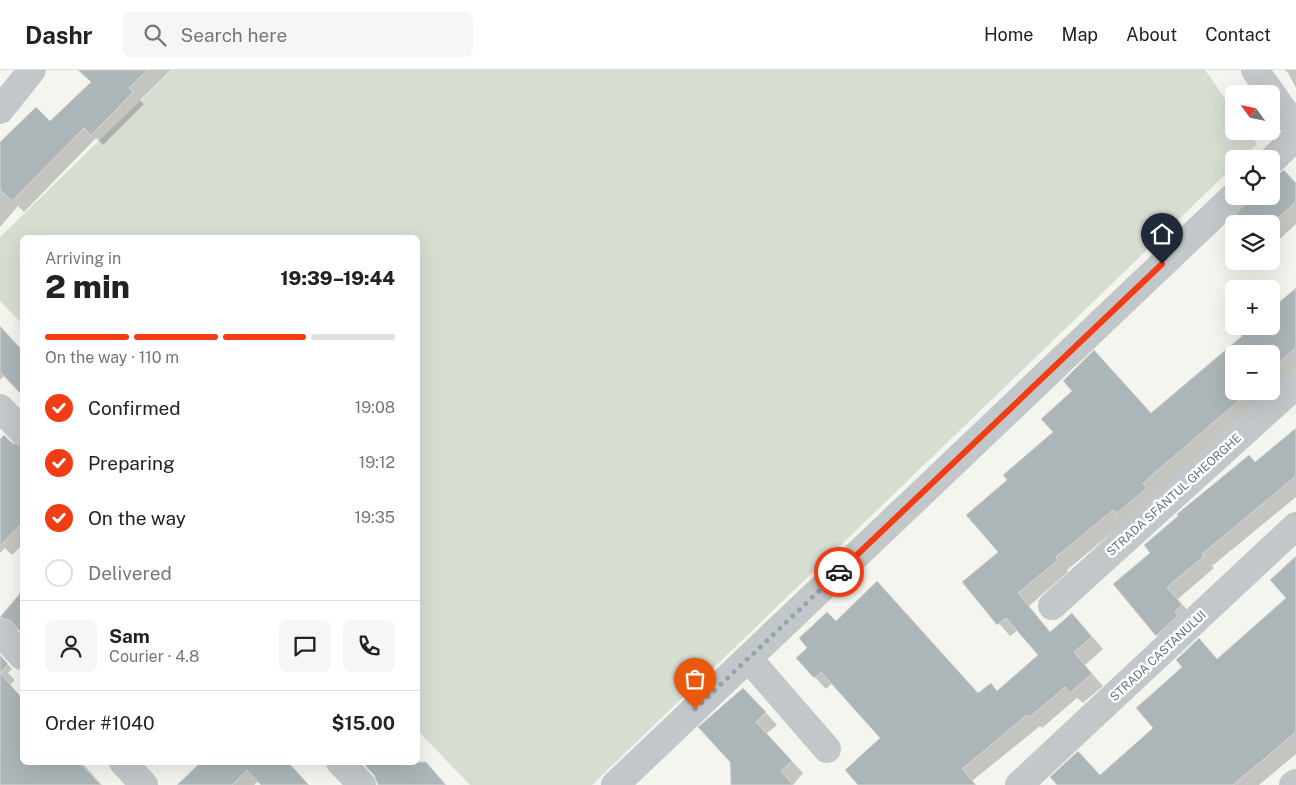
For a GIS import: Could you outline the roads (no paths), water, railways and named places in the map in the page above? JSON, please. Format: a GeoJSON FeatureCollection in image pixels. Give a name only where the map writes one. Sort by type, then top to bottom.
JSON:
{"type":"FeatureCollection","features":[{"type":"Feature","properties":{"kind":"street"},"geometry":{"type":"LineString","coordinates":[[0,110],[32,70]]}},
{"type":"Feature","properties":{"kind":"street"},"geometry":{"type":"LineString","coordinates":[[1255,70],[1296,128]]}},
{"type":"Feature","properties":{"kind":"street"},"geometry":{"type":"LineString","coordinates":[[1280,152],[1296,137]]}},
{"type":"Feature","properties":{"kind":"street"},"geometry":{"type":"LineString","coordinates":[[615,785],[1225,205]]}},
{"type":"Feature","properties":{"kind":"street","name":"STRADA SFÂNTUL GHEORGHE"},"geometry":{"type":"LineString","coordinates":[[1052,606],[1296,384]]}},
{"type":"Feature","properties":{"kind":"street"},"geometry":{"type":"LineString","coordinates":[[0,408],[20,429]]}},
{"type":"Feature","properties":{"kind":"street","name":"STRADA CASTANULUI"},"geometry":{"type":"LineString","coordinates":[[1019,785],[1296,526]]}},
{"type":"Feature","properties":{"kind":"street"},"geometry":{"type":"LineString","coordinates":[[0,632],[20,654]]}},
{"type":"Feature","properties":{"kind":"street"},"geometry":{"type":"LineString","coordinates":[[748,658],[827,749]]}},
{"type":"Feature","properties":{"kind":"street"},"geometry":{"type":"LineString","coordinates":[[125,765],[144,785]]}},
{"type":"Feature","properties":{"kind":"street"},"geometry":{"type":"LineString","coordinates":[[343,765],[362,785]]}}]}
